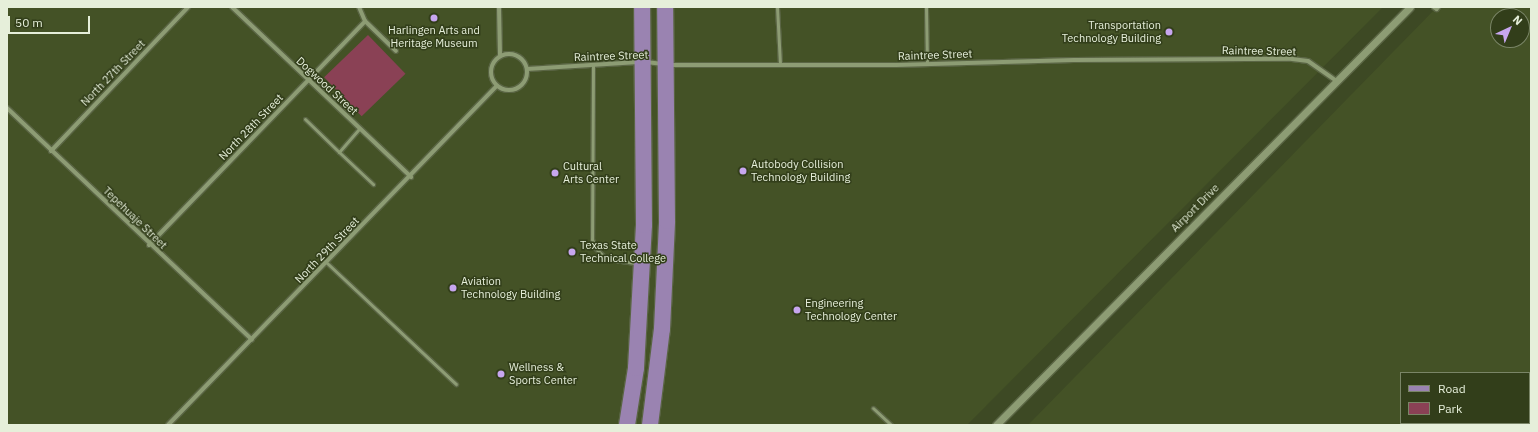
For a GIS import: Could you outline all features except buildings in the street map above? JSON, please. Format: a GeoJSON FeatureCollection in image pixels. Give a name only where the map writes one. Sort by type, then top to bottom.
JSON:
{"type":"FeatureCollection","features":[{"type":"Feature","properties":{"kind":"main road"},"geometry":{"type":"LineString","coordinates":[[626,425],[636,368],[642,263],[642,7]]}},
{"type":"Feature","properties":{"kind":"main road"},"geometry":{"type":"LineString","coordinates":[[650,425],[662,329],[666,229],[665,7]]}},
{"type":"Feature","properties":{"kind":"street","name":"North 27th Street"},"geometry":{"type":"LineString","coordinates":[[51,151],[188,7]]}},
{"type":"Feature","properties":{"kind":"street","name":"Dogwood Street"},"geometry":{"type":"LineString","coordinates":[[232,7],[308,82],[411,177]]}},
{"type":"Feature","properties":{"kind":"street"},"geometry":{"type":"LineString","coordinates":[[359,7],[365,21],[396,51]]}},
{"type":"Feature","properties":{"kind":"street"},"geometry":{"type":"LineString","coordinates":[[499,7],[500,55]]}},
{"type":"Feature","properties":{"kind":"street","name":"Airport Drive"},"geometry":{"type":"LineString","coordinates":[[996,425],[1410,7]]}},
{"type":"Feature","properties":{"kind":"street","name":"North 28th Street"},"geometry":{"type":"LineString","coordinates":[[149,245],[308,82],[365,21]]}},
{"type":"Feature","properties":{"kind":"street"},"geometry":{"type":"LineString","coordinates":[[508,53],[517,55],[524,61],[527,69],[526,78],[518,88],[505,90],[496,86],[491,79],[490,70],[493,61],[500,55],[508,53]]}},
{"type":"Feature","properties":{"kind":"street","name":"Raintree Street"},"geometry":{"type":"LineString","coordinates":[[527,69],[642,62],[665,65],[927,64],[1074,60],[1292,59],[1308,61],[1337,80]]}},
{"type":"Feature","properties":{"kind":"street","name":"North 29th Street"},"geometry":{"type":"LineString","coordinates":[[168,425],[411,177],[496,86]]}},
{"type":"Feature","properties":{"kind":"street","name":"Tepehuaje Street"},"geometry":{"type":"LineString","coordinates":[[7,108],[149,245],[252,340]]}},
{"type":"Feature","properties":{"kind":"lane"},"geometry":{"type":"LineString","coordinates":[[777,7],[780,64]]}},
{"type":"Feature","properties":{"kind":"lane"},"geometry":{"type":"LineString","coordinates":[[926,7],[927,64]]}},
{"type":"Feature","properties":{"kind":"lane"},"geometry":{"type":"LineString","coordinates":[[1433,7],[1436,10],[1438,7]]}},
{"type":"Feature","properties":{"kind":"lane"},"geometry":{"type":"LineString","coordinates":[[593,65],[592,239],[595,248],[607,259],[642,263]]}},
{"type":"Feature","properties":{"kind":"lane"},"geometry":{"type":"LineString","coordinates":[[306,119],[373,184]]}},
{"type":"Feature","properties":{"kind":"lane"},"geometry":{"type":"LineString","coordinates":[[339,152],[359,129]]}},
{"type":"Feature","properties":{"kind":"lane"},"geometry":{"type":"LineString","coordinates":[[327,263],[456,384]]}},
{"type":"Feature","properties":{"kind":"lane"},"geometry":{"type":"LineString","coordinates":[[873,408],[891,425]]}},
{"type":"Feature","properties":{"kind":"shaded area","name":"Texas State Technical College"},"geometry":{"type":"Polygon","coordinates":[[[7,7],[1383,7],[967,425],[7,425],[7,7]]]}},
{"type":"Feature","properties":{"kind":"shaded area"},"geometry":{"type":"Polygon","coordinates":[[[1437,7],[1531,7],[1531,425],[1028,425],[1437,7]]]}},
{"type":"Feature","properties":{"kind":"green space"},"geometry":{"type":"Polygon","coordinates":[[[368,35],[406,74],[362,116],[324,77],[368,35]]]}},
{"type":"Feature","properties":{"kind":"place","name":"Harlingen Arts and Heritage Museum"},"geometry":{"type":"Point","coordinates":[434,18]}},
{"type":"Feature","properties":{"kind":"place","name":"Transportation Technology Building"},"geometry":{"type":"Point","coordinates":[1169,32]}},
{"type":"Feature","properties":{"kind":"place","name":"Autobody Collision Technology Building"},"geometry":{"type":"Point","coordinates":[743,171]}},
{"type":"Feature","properties":{"kind":"place","name":"Cultural Arts Center"},"geometry":{"type":"Point","coordinates":[555,173]}},
{"type":"Feature","properties":{"kind":"place","name":"Texas State Technical College"},"geometry":{"type":"Point","coordinates":[572,252]}},
{"type":"Feature","properties":{"kind":"place","name":"Aviation Technology Building"},"geometry":{"type":"Point","coordinates":[453,288]}},
{"type":"Feature","properties":{"kind":"place","name":"Engineering Technology Center"},"geometry":{"type":"Point","coordinates":[797,310]}},
{"type":"Feature","properties":{"kind":"place","name":"Wellness & Sports Center"},"geometry":{"type":"Point","coordinates":[501,374]}}]}
